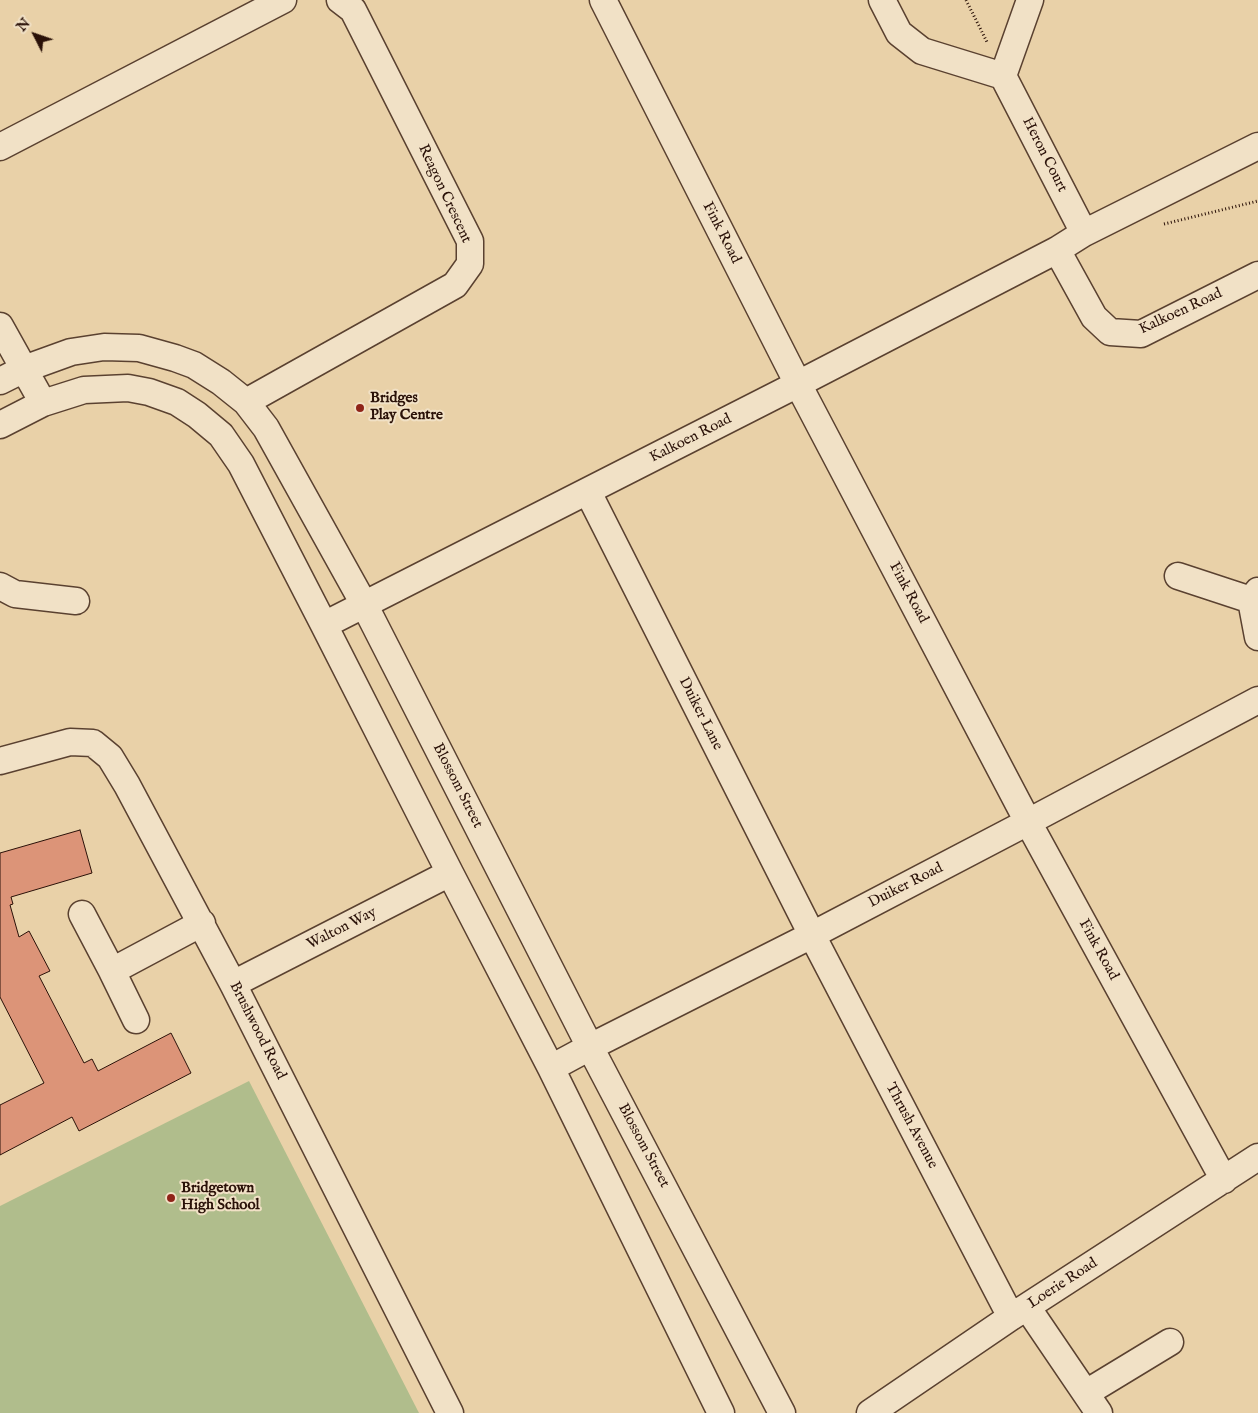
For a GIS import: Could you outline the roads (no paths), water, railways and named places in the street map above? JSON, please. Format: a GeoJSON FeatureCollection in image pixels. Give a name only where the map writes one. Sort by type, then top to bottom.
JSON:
{"type":"FeatureCollection","features":[{"type":"Feature","properties":{"kind":"street"},"geometry":{"type":"LineString","coordinates":[[0,146],[284,0]]}},
{"type":"Feature","properties":{"kind":"street","name":"Reagon Crescent"},"geometry":{"type":"LineString","coordinates":[[246,402],[455,285],[470,264],[470,241],[353,10],[340,0]]}},
{"type":"Feature","properties":{"kind":"street","name":"Fink Road"},"geometry":{"type":"LineString","coordinates":[[603,0],[798,384],[1028,822],[1224,1180]]}},
{"type":"Feature","properties":{"kind":"street"},"geometry":{"type":"LineString","coordinates":[[882,0],[899,33],[922,51],[1003,76],[1030,0]]}},
{"type":"Feature","properties":{"kind":"street","name":"Heron Court"},"geometry":{"type":"LineString","coordinates":[[1003,76],[1084,234]]}},
{"type":"Feature","properties":{"kind":"street","name":"Kalkoen Road"},"geometry":{"type":"LineString","coordinates":[[324,625],[588,492],[1057,250],[1084,234],[1258,146]]}},
{"type":"Feature","properties":{"kind":"street","name":"Kalkoen Road"},"geometry":{"type":"LineString","coordinates":[[1057,250],[1094,316],[1110,332],[1141,334],[1258,274]]}},
{"type":"Feature","properties":{"kind":"street"},"geometry":{"type":"LineString","coordinates":[[0,326],[42,403]]}},
{"type":"Feature","properties":{"kind":"street","name":"Blossom Street"},"geometry":{"type":"LineString","coordinates":[[0,381],[24,369],[71,352],[104,346],[139,348],[175,358],[194,366],[221,382],[246,402],[266,428],[365,606],[590,1047],[782,1413]]}},
{"type":"Feature","properties":{"kind":"street"},"geometry":{"type":"LineString","coordinates":[[0,425],[42,403],[84,390],[128,388],[148,392],[177,402],[197,415],[221,435],[241,464],[551,1068],[721,1413]]}},
{"type":"Feature","properties":{"kind":"street"},"geometry":{"type":"LineString","coordinates":[[259,500],[295,479]]}},
{"type":"Feature","properties":{"kind":"street","name":"Duiker Lane"},"geometry":{"type":"LineString","coordinates":[[588,492],[812,935]]}},
{"type":"Feature","properties":{"kind":"street"},"geometry":{"type":"LineString","coordinates":[[1178,576],[1255,596],[1258,637]]}},
{"type":"Feature","properties":{"kind":"street"},"geometry":{"type":"LineString","coordinates":[[0,586],[15,594],[76,601]]}},
{"type":"Feature","properties":{"kind":"street","name":"Duiker Road"},"geometry":{"type":"LineString","coordinates":[[551,1068],[812,935],[1258,700]]}},
{"type":"Feature","properties":{"kind":"street","name":"Brushwood Road"},"geometry":{"type":"LineString","coordinates":[[0,761],[70,742],[93,743],[110,757],[234,984],[450,1413]]}},
{"type":"Feature","properties":{"kind":"street","name":"Walton Way"},"geometry":{"type":"LineString","coordinates":[[234,984],[450,873]]}},
{"type":"Feature","properties":{"kind":"street"},"geometry":{"type":"LineString","coordinates":[[82,914],[136,1020]]}},
{"type":"Feature","properties":{"kind":"street"},"geometry":{"type":"LineString","coordinates":[[112,971],[202,923]]}},
{"type":"Feature","properties":{"kind":"street","name":"Thrush Avenue"},"geometry":{"type":"LineString","coordinates":[[812,935],[1019,1312],[1093,1403]]}},
{"type":"Feature","properties":{"kind":"street","name":"Loerie Road"},"geometry":{"type":"LineString","coordinates":[[870,1413],[1019,1312],[1258,1157]]}},
{"type":"Feature","properties":{"kind":"street"},"geometry":{"type":"LineString","coordinates":[[1093,1403],[1170,1342]]}},
{"type":"Feature","properties":{"kind":"place","name":"Bridges Play Centre"},"geometry":{"type":"Point","coordinates":[360,408]}},
{"type":"Feature","properties":{"kind":"place","name":"Bridgetown High School"},"geometry":{"type":"Point","coordinates":[171,1198]}}]}
